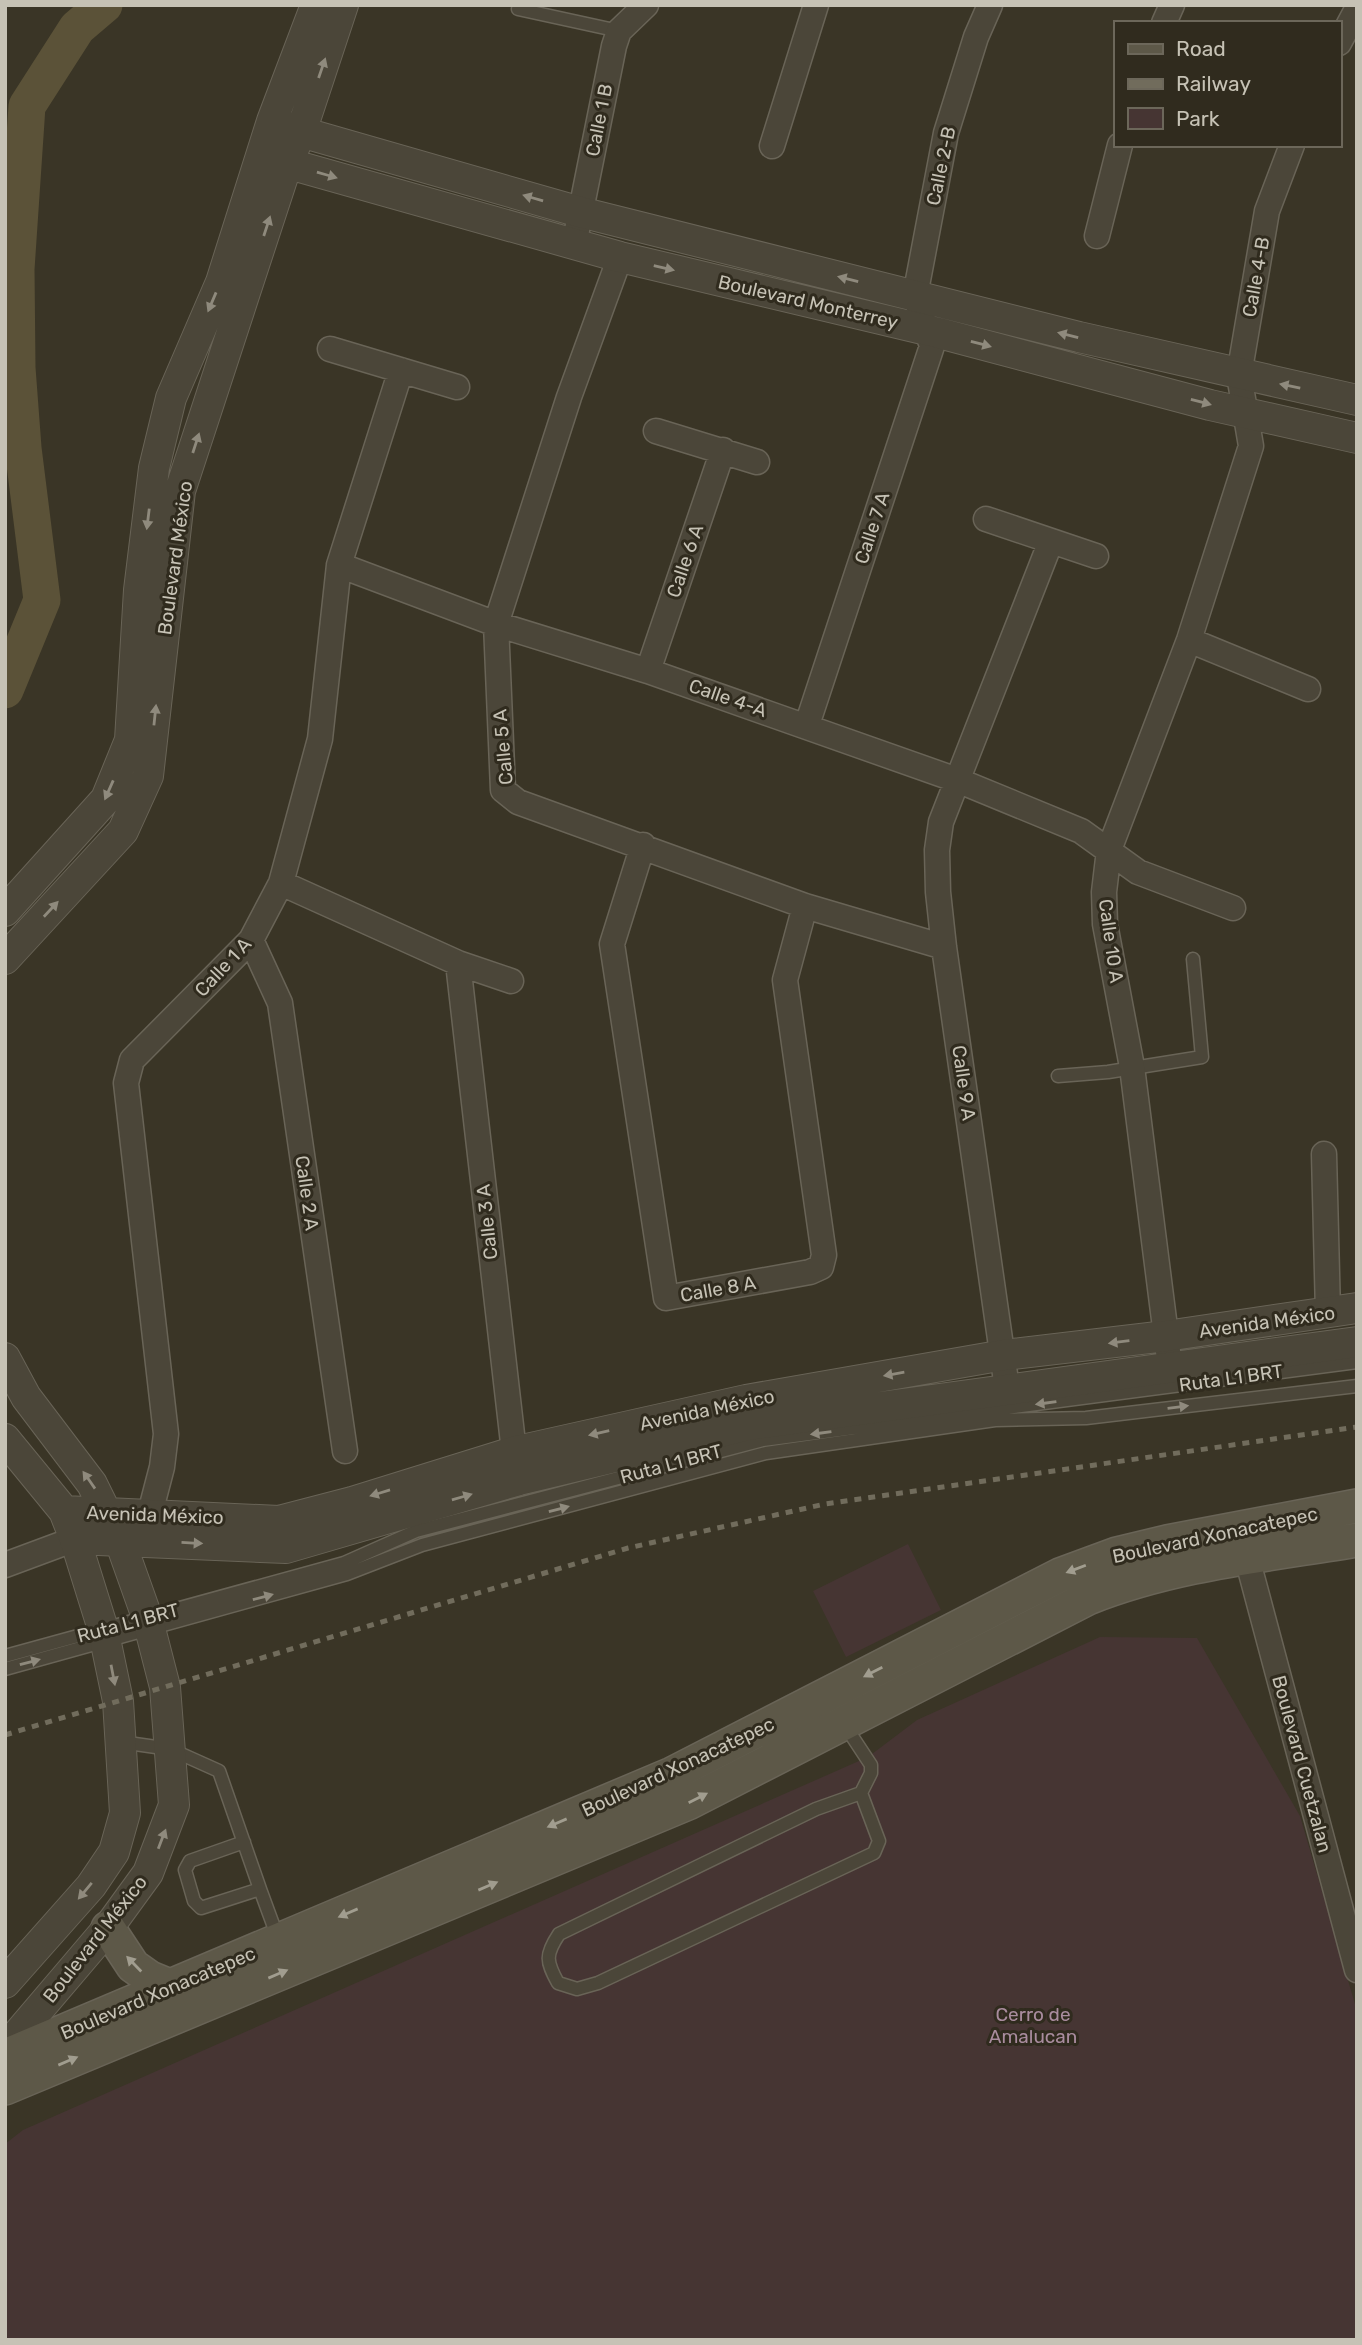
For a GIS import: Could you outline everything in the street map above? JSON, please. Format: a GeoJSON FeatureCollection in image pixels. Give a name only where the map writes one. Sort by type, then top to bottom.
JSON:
{"type":"FeatureCollection","features":[{"type":"Feature","properties":{"kind":"main road","name":"Boulevard Xonacatepec"},"geometry":{"type":"LineString","coordinates":[[5,2056],[672,1774],[1060,1575],[1117,1554],[1167,1542],[1357,1506]]}},
{"type":"Feature","properties":{"kind":"main road","name":"Boulevard Xonacatepec"},"geometry":{"type":"LineString","coordinates":[[5,2088],[688,1803],[1088,1598],[1122,1584],[1171,1571],[1357,1540]]}},
{"type":"Feature","properties":{"kind":"main road"},"geometry":{"type":"LineString","coordinates":[[108,1928],[133,1966],[150,1978],[172,1987]]}},
{"type":"Feature","properties":{"kind":"street","name":"Boulevard México"},"geometry":{"type":"LineString","coordinates":[[5,959],[123,831],[148,776],[180,491],[274,160],[272,121],[316,5]]}},
{"type":"Feature","properties":{"kind":"street","name":"Boulevard México"},"geometry":{"type":"LineString","coordinates":[[5,911],[106,799],[130,740],[139,590],[157,457],[171,398],[274,160],[300,132],[344,5]]}},
{"type":"Feature","properties":{"kind":"street"},"geometry":{"type":"LineString","coordinates":[[772,146],[816,5]]}},
{"type":"Feature","properties":{"kind":"street","name":"Calle 2-B"},"geometry":{"type":"LineString","coordinates":[[927,331],[915,296],[946,133],[976,37],[990,5]]}},
{"type":"Feature","properties":{"kind":"street"},"geometry":{"type":"LineString","coordinates":[[1165,21],[1172,5]]}},
{"type":"Feature","properties":{"kind":"street"},"geometry":{"type":"LineString","coordinates":[[619,31],[645,6]]}},
{"type":"Feature","properties":{"kind":"street"},"geometry":{"type":"LineString","coordinates":[[1341,39],[1357,9]]}},
{"type":"Feature","properties":{"kind":"street","name":"Calle 1 B"},"geometry":{"type":"LineString","coordinates":[[573,245],[619,31]]}},
{"type":"Feature","properties":{"kind":"street","name":"Boulevard Monterrey"},"geometry":{"type":"LineString","coordinates":[[272,121],[300,132],[580,212],[1239,375],[1357,400]]}},
{"type":"Feature","properties":{"kind":"street"},"geometry":{"type":"LineString","coordinates":[[1097,236],[1119,147]]}},
{"type":"Feature","properties":{"kind":"street","name":"Calle 4-B"},"geometry":{"type":"LineString","coordinates":[[1244,412],[1239,375],[1267,211],[1291,147]]}},
{"type":"Feature","properties":{"kind":"street","name":"Boulevard Monterrey"},"geometry":{"type":"LineString","coordinates":[[274,160],[573,245],[1357,438]]}},
{"type":"Feature","properties":{"kind":"street","name":"Calle 5 A"},"geometry":{"type":"LineString","coordinates":[[620,257],[569,397],[496,625],[503,790],[518,802],[643,845],[805,906],[944,947]]}},
{"type":"Feature","properties":{"kind":"street","name":"Calle 7 A"},"geometry":{"type":"LineString","coordinates":[[807,725],[932,346],[927,331]]}},
{"type":"Feature","properties":{"kind":"street"},"geometry":{"type":"LineString","coordinates":[[330,349],[457,387]]}},
{"type":"Feature","properties":{"kind":"street","name":"Calle 1 A"},"geometry":{"type":"LineString","coordinates":[[140,1532],[162,1467],[166,1434],[126,1083],[132,1060],[251,940],[281,883],[320,739],[339,565],[401,370]]}},
{"type":"Feature","properties":{"kind":"street","name":"Calle 10 A"},"geometry":{"type":"LineString","coordinates":[[1170,1367],[1132,1067],[1105,924],[1104,892],[1109,850],[1189,639],[1251,446],[1244,412]]}},
{"type":"Feature","properties":{"kind":"street"},"geometry":{"type":"LineString","coordinates":[[656,431],[757,462]]}},
{"type":"Feature","properties":{"kind":"street","name":"Calle 6 A"},"geometry":{"type":"LineString","coordinates":[[648,671],[723,450]]}},
{"type":"Feature","properties":{"kind":"street"},"geometry":{"type":"LineString","coordinates":[[986,519],[1096,556]]}},
{"type":"Feature","properties":{"kind":"street","name":"Calle 9 A"},"geometry":{"type":"LineString","coordinates":[[1007,1388],[944,947],[937,850],[941,822],[1051,541]]}},
{"type":"Feature","properties":{"kind":"street","name":"Calle 4-A"},"geometry":{"type":"LineString","coordinates":[[339,565],[496,625],[648,671],[957,780],[1081,831],[1138,872],[1233,908]]}},
{"type":"Feature","properties":{"kind":"street"},"geometry":{"type":"LineString","coordinates":[[1189,639],[1308,689]]}},
{"type":"Feature","properties":{"kind":"street","name":"Calle 8 A"},"geometry":{"type":"LineString","coordinates":[[643,845],[612,944],[666,1298],[810,1272],[821,1267],[824,1255],[785,979],[805,906]]}},
{"type":"Feature","properties":{"kind":"street"},"geometry":{"type":"LineString","coordinates":[[281,883],[458,963],[511,981]]}},
{"type":"Feature","properties":{"kind":"street","name":"Calle 2 A"},"geometry":{"type":"LineString","coordinates":[[251,940],[279,1003],[345,1451]]}},
{"type":"Feature","properties":{"kind":"street","name":"Calle 3 A"},"geometry":{"type":"LineString","coordinates":[[458,963],[516,1466]]}},
{"type":"Feature","properties":{"kind":"street"},"geometry":{"type":"LineString","coordinates":[[1324,1154],[1342,1310]]}},
{"type":"Feature","properties":{"kind":"street","name":"Avenida México"},"geometry":{"type":"LineString","coordinates":[[516,1466],[746,1400],[1004,1355],[1166,1336],[1342,1310]]}},
{"type":"Feature","properties":{"kind":"street","name":"Avenida México"},"geometry":{"type":"LineString","coordinates":[[75,1539],[279,1521],[516,1466],[749,1425],[1357,1342]]}},
{"type":"Feature","properties":{"kind":"street"},"geometry":{"type":"LineString","coordinates":[[5,1358],[26,1397],[92,1484],[108,1512]]}},
{"type":"Feature","properties":{"kind":"street","name":"Boulevard México"},"geometry":{"type":"LineString","coordinates":[[5,1439],[64,1511],[75,1539],[105,1635],[118,1701],[125,1813],[114,1852],[90,1886],[5,1983]]}},
{"type":"Feature","properties":{"kind":"street","name":"Avenida México"},"geometry":{"type":"LineString","coordinates":[[64,1511],[108,1512],[140,1532]]}},
{"type":"Feature","properties":{"kind":"street","name":"Boulevard México"},"geometry":{"type":"LineString","coordinates":[[5,2049],[108,1928],[148,1873],[174,1805],[165,1687],[148,1623],[140,1532]]}},
{"type":"Feature","properties":{"kind":"street"},"geometry":{"type":"LineString","coordinates":[[5,1565],[75,1539]]}},
{"type":"Feature","properties":{"kind":"street","name":"Boulevard Cuetzalan"},"geometry":{"type":"LineString","coordinates":[[1247,1558],[1357,1970]]}},
{"type":"Feature","properties":{"kind":"lane"},"geometry":{"type":"LineString","coordinates":[[519,9],[619,31]]}},
{"type":"Feature","properties":{"kind":"lane"},"geometry":{"type":"LineString","coordinates":[[1058,1076],[1202,1057],[1193,959]]}},
{"type":"Feature","properties":{"kind":"lane","name":"Ruta L1 BRT"},"geometry":{"type":"LineString","coordinates":[[5,1669],[54,1649],[344,1563],[416,1531],[763,1440],[1357,1362]]}},
{"type":"Feature","properties":{"kind":"lane","name":"Ruta L1 BRT"},"geometry":{"type":"LineString","coordinates":[[148,1623],[347,1574],[422,1545],[766,1453],[995,1420],[1086,1418],[1357,1386]]}},
{"type":"Feature","properties":{"kind":"lane","name":"Ruta L1 BRT"},"geometry":{"type":"LineString","coordinates":[[5,1656],[54,1649]]}},
{"type":"Feature","properties":{"kind":"lane"},"geometry":{"type":"LineString","coordinates":[[843,1723],[871,1765],[871,1773],[861,1793],[816,1809],[559,1934],[548,1951],[549,1966],[558,1983],[578,1989],[598,1983],[874,1853],[879,1842],[861,1793]]}},
{"type":"Feature","properties":{"kind":"lane"},"geometry":{"type":"LineString","coordinates":[[121,1742],[170,1749],[219,1771],[279,1942]]}},
{"type":"Feature","properties":{"kind":"lane"},"geometry":{"type":"LineString","coordinates":[[244,1842],[190,1861],[185,1870],[194,1901],[201,1908],[260,1889]]}},
{"type":"Feature","properties":{"kind":"green space"},"geometry":{"type":"Polygon","coordinates":[[[908,1544],[941,1610],[846,1657],[813,1591],[908,1544]]]}},
{"type":"Feature","properties":{"kind":"green space","name":"Cerro de Amalucan"},"geometry":{"type":"Polygon","coordinates":[[[1100,1637],[1197,1638],[1300,1816],[1357,2011],[1357,2340],[5,2340],[5,2144],[23,2130],[868,1757],[917,1720],[1100,1637]]]}},
{"type":"Feature","properties":{"kind":"waterway"},"geometry":{"type":"LineString","coordinates":[[5,690],[42,600],[23,448],[17,368],[16,269],[27,106],[77,28],[104,5]]}},
{"type":"Feature","properties":{"kind":"railway"},"geometry":{"type":"LineString","coordinates":[[5,1735],[628,1548],[825,1504],[1357,1427]]}}]}
